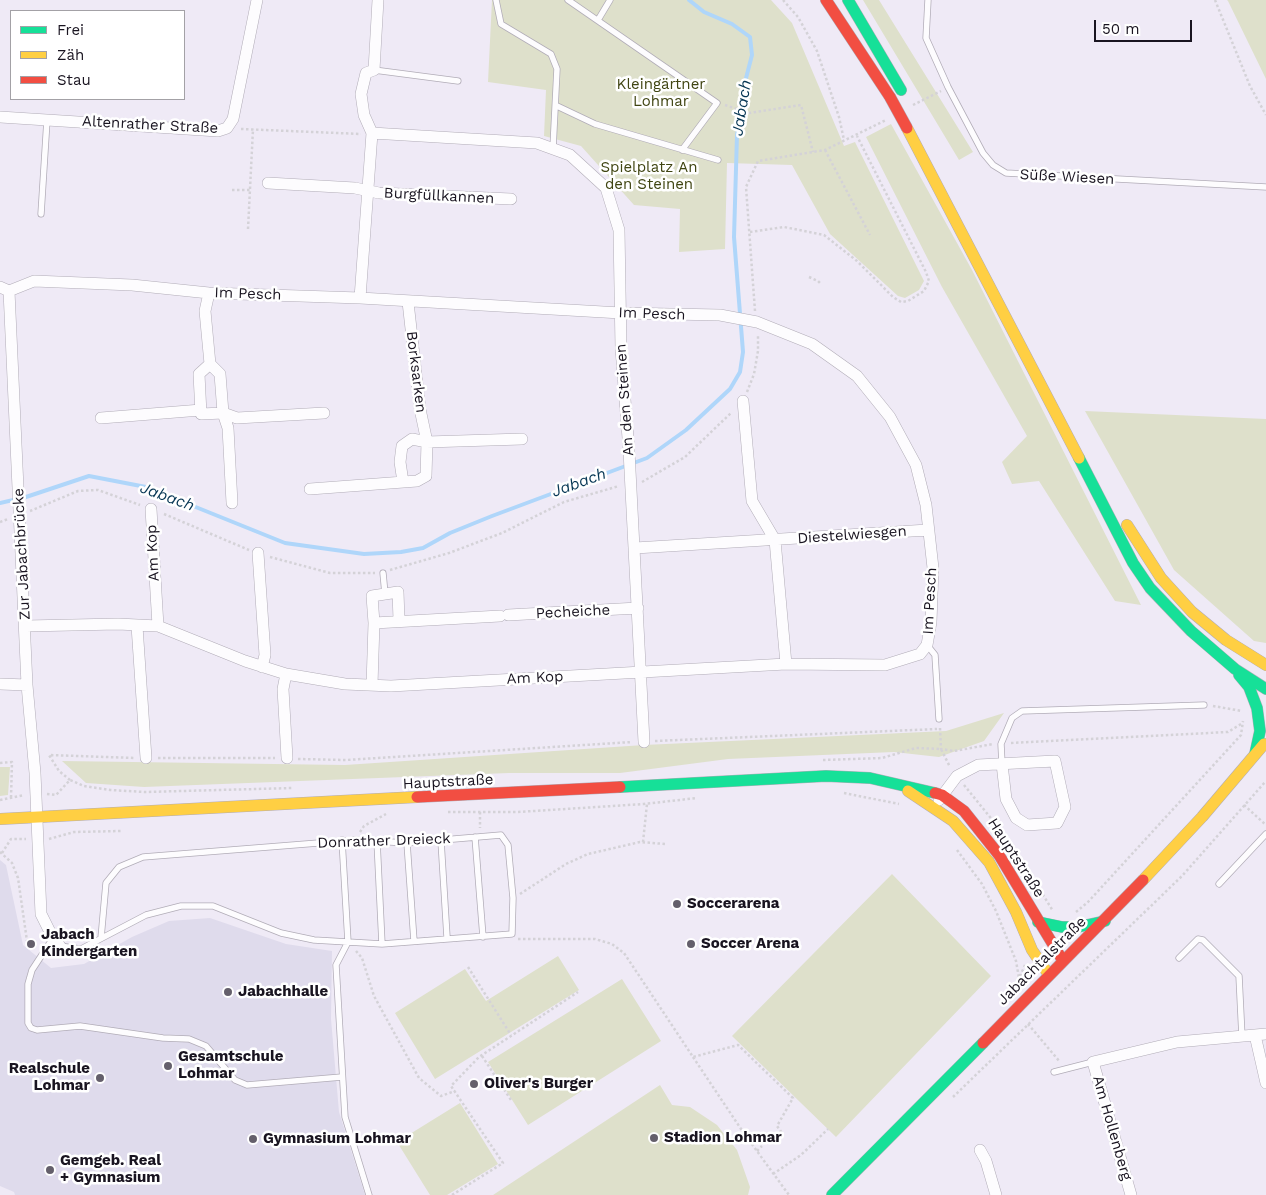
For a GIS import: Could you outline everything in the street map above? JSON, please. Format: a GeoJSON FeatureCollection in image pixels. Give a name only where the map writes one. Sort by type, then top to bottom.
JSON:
{"type":"FeatureCollection","features":[{"type":"Feature","properties":{"kind":"main road"},"geometry":{"type":"LineString","coordinates":[[826,0],[890,97],[907,128],[1133,564],[1169,610],[1235,669],[1266,689]]}},
{"type":"Feature","properties":{"kind":"main road"},"geometry":{"type":"LineString","coordinates":[[848,0],[903,94]]}},
{"type":"Feature","properties":{"kind":"main road"},"geometry":{"type":"LineString","coordinates":[[1018,315],[1104,483],[1144,554],[1161,578],[1192,612],[1226,640],[1263,661]]}},
{"type":"Feature","properties":{"kind":"main road"},"geometry":{"type":"LineString","coordinates":[[1235,669],[1249,687],[1252,711],[1260,731],[1261,753]]}},
{"type":"Feature","properties":{"kind":"main road","name":"Jabachtalstraße"},"geometry":{"type":"LineString","coordinates":[[832,1195],[1105,920],[1261,753],[1266,742]]}},
{"type":"Feature","properties":{"kind":"main road","name":"Hauptstraße"},"geometry":{"type":"LineString","coordinates":[[0,819],[345,803],[826,776],[870,778],[942,795],[964,811],[987,837],[1038,922],[1064,961]]}},
{"type":"Feature","properties":{"kind":"main road","name":"Hauptstraße"},"geometry":{"type":"LineString","coordinates":[[898,784],[934,807],[962,830],[990,862],[1001,880],[1032,950],[1049,976]]}},
{"type":"Feature","properties":{"kind":"main road"},"geometry":{"type":"LineString","coordinates":[[1038,922],[1070,927],[1105,920]]}},
{"type":"Feature","properties":{"kind":"street","name":"Altenrather Straße"},"geometry":{"type":"LineString","coordinates":[[0,117],[218,131],[227,128],[233,119],[257,0]]}},
{"type":"Feature","properties":{"kind":"street","name":"Burgfüllkannen"},"geometry":{"type":"LineString","coordinates":[[360,298],[372,133],[364,115],[361,94],[366,73],[374,70],[378,0]]}},
{"type":"Feature","properties":{"kind":"street","name":"An den Steinen"},"geometry":{"type":"LineString","coordinates":[[372,133],[497,139],[537,143],[570,155],[606,188],[619,230],[621,313],[644,742]]}},
{"type":"Feature","properties":{"kind":"street","name":"Burgfüllkannen"},"geometry":{"type":"LineString","coordinates":[[268,183],[355,188],[367,192],[511,199]]}},
{"type":"Feature","properties":{"kind":"street","name":"Im Pesch"},"geometry":{"type":"LineString","coordinates":[[5,289],[34,281],[132,285],[209,293],[360,298],[732,318],[753,321],[812,344],[857,376],[890,417],[916,465],[926,505],[933,568],[931,622],[927,645],[920,654],[885,665],[786,664]]}},
{"type":"Feature","properties":{"kind":"street","name":"Zur Jabachbrücke"},"geometry":{"type":"LineString","coordinates":[[5,289],[20,513],[27,685],[36,816]]}},
{"type":"Feature","properties":{"kind":"street"},"geometry":{"type":"LineString","coordinates":[[209,293],[205,311],[210,364],[220,374],[223,412],[228,428],[232,504]]}},
{"type":"Feature","properties":{"kind":"street","name":"Borksarken"},"geometry":{"type":"LineString","coordinates":[[310,489],[417,481],[426,476],[427,442],[420,409],[408,302]]}},
{"type":"Feature","properties":{"kind":"street"},"geometry":{"type":"LineString","coordinates":[[210,364],[199,374],[201,414],[223,412],[237,418],[324,413]]}},
{"type":"Feature","properties":{"kind":"street","name":"Diestelwiesgen"},"geometry":{"type":"LineString","coordinates":[[743,401],[752,501],[775,540],[786,664]]}},
{"type":"Feature","properties":{"kind":"street"},"geometry":{"type":"LineString","coordinates":[[101,418],[201,410]]}},
{"type":"Feature","properties":{"kind":"street"},"geometry":{"type":"LineString","coordinates":[[403,482],[400,462],[402,446],[412,439],[427,442],[522,439]]}},
{"type":"Feature","properties":{"kind":"street","name":"Am Kop"},"geometry":{"type":"LineString","coordinates":[[151,509],[158,626]]}},
{"type":"Feature","properties":{"kind":"street","name":"Diestelwiesgen"},"geometry":{"type":"LineString","coordinates":[[635,548],[928,530]]}},
{"type":"Feature","properties":{"kind":"street"},"geometry":{"type":"LineString","coordinates":[[258,554],[265,655],[262,667]]}},
{"type":"Feature","properties":{"kind":"street"},"geometry":{"type":"LineString","coordinates":[[372,685],[374,623],[372,596],[398,592],[399,620]]}},
{"type":"Feature","properties":{"kind":"street","name":"Pecheiche"},"geometry":{"type":"LineString","coordinates":[[374,623],[399,620],[638,608]]}},
{"type":"Feature","properties":{"kind":"street","name":"Am Kop"},"geometry":{"type":"LineString","coordinates":[[26,626],[158,626],[262,667],[286,674],[345,684],[391,686],[786,664]]}},
{"type":"Feature","properties":{"kind":"street"},"geometry":{"type":"LineString","coordinates":[[137,626],[146,758]]}},
{"type":"Feature","properties":{"kind":"street"},"geometry":{"type":"LineString","coordinates":[[286,674],[283,689],[287,758]]}},
{"type":"Feature","properties":{"kind":"street"},"geometry":{"type":"LineString","coordinates":[[0,684],[27,685]]}},
{"type":"Feature","properties":{"kind":"street"},"geometry":{"type":"LineString","coordinates":[[934,807],[956,776],[978,765],[1055,761],[1065,807],[1058,823],[1027,826],[1016,818],[1006,799],[1002,764]]}},
{"type":"Feature","properties":{"kind":"street"},"geometry":{"type":"LineString","coordinates":[[36,816],[41,914],[57,942]]}},
{"type":"Feature","properties":{"kind":"street"},"geometry":{"type":"LineString","coordinates":[[1093,1062],[1177,1042],[1260,1035],[1266,1083]]}},
{"type":"Feature","properties":{"kind":"street","name":"Am Hollenberg"},"geometry":{"type":"LineString","coordinates":[[1093,1062],[1131,1195]]}},
{"type":"Feature","properties":{"kind":"street"},"geometry":{"type":"LineString","coordinates":[[980,1150],[986,1162],[996,1195]]}},
{"type":"Feature","properties":{"kind":"lane"},"geometry":{"type":"LineString","coordinates":[[496,0],[501,24],[551,54],[557,68],[557,106],[553,148]]}},
{"type":"Feature","properties":{"kind":"lane"},"geometry":{"type":"LineString","coordinates":[[568,0],[717,103],[682,150]]}},
{"type":"Feature","properties":{"kind":"lane"},"geometry":{"type":"LineString","coordinates":[[598,20],[610,0]]}},
{"type":"Feature","properties":{"kind":"lane","name":"Süße Wiesen"},"geometry":{"type":"LineString","coordinates":[[928,0],[926,38],[948,87],[983,153],[993,165],[1006,173],[1266,186]]}},
{"type":"Feature","properties":{"kind":"lane"},"geometry":{"type":"LineString","coordinates":[[374,70],[458,81]]}},
{"type":"Feature","properties":{"kind":"lane"},"geometry":{"type":"LineString","coordinates":[[557,106],[595,124],[718,160]]}},
{"type":"Feature","properties":{"kind":"lane"},"geometry":{"type":"LineString","coordinates":[[41,214],[47,120]]}},
{"type":"Feature","properties":{"kind":"lane"},"geometry":{"type":"LineString","coordinates":[[383,572],[385,594]]}},
{"type":"Feature","properties":{"kind":"lane"},"geometry":{"type":"LineString","coordinates":[[927,645],[935,655],[939,719]]}},
{"type":"Feature","properties":{"kind":"lane"},"geometry":{"type":"LineString","coordinates":[[1002,764],[1001,744],[1012,718],[1022,711],[1204,705]]}},
{"type":"Feature","properties":{"kind":"lane"},"geometry":{"type":"LineString","coordinates":[[1219,884],[1266,834]]}},
{"type":"Feature","properties":{"kind":"lane","name":"Donrather Dreieck"},"geometry":{"type":"LineString","coordinates":[[101,938],[106,883],[119,867],[143,858],[342,840],[407,843],[500,835],[508,845],[513,898],[512,934]]}},
{"type":"Feature","properties":{"kind":"lane"},"geometry":{"type":"LineString","coordinates":[[478,836],[483,937]]}},
{"type":"Feature","properties":{"kind":"lane"},"geometry":{"type":"LineString","coordinates":[[342,840],[348,942],[336,964],[345,1117],[369,1195]]}},
{"type":"Feature","properties":{"kind":"lane"},"geometry":{"type":"LineString","coordinates":[[377,841],[382,944]]}},
{"type":"Feature","properties":{"kind":"lane"},"geometry":{"type":"LineString","coordinates":[[441,841],[447,937]]}},
{"type":"Feature","properties":{"kind":"lane"},"geometry":{"type":"LineString","coordinates":[[407,843],[414,941]]}},
{"type":"Feature","properties":{"kind":"lane"},"geometry":{"type":"LineString","coordinates":[[342,1077],[247,1085],[235,1080],[206,1046],[189,1039],[163,1038],[80,1026],[37,1030],[31,1028],[28,1023],[28,984],[32,970],[57,942],[80,949],[146,915],[181,906],[213,906],[280,933],[314,940],[382,944],[447,937],[483,937],[512,934]]}},
{"type":"Feature","properties":{"kind":"lane"},"geometry":{"type":"LineString","coordinates":[[1179,958],[1198,939],[1203,940],[1239,976],[1242,1037]]}},
{"type":"Feature","properties":{"kind":"lane"},"geometry":{"type":"LineString","coordinates":[[1054,1072],[1093,1062]]}},
{"type":"Feature","properties":{"kind":"path"},"geometry":{"type":"LineString","coordinates":[[783,0],[798,17],[817,51],[839,117],[844,140]]}},
{"type":"Feature","properties":{"kind":"path"},"geometry":{"type":"LineString","coordinates":[[1215,0],[1250,86],[1266,115]]}},
{"type":"Feature","properties":{"kind":"path"},"geometry":{"type":"LineString","coordinates":[[919,102],[948,87]]}},
{"type":"Feature","properties":{"kind":"path"},"geometry":{"type":"LineString","coordinates":[[732,108],[749,113],[801,105],[813,152]]}},
{"type":"Feature","properties":{"kind":"path"},"geometry":{"type":"LineString","coordinates":[[0,522],[78,492],[98,490],[151,509],[258,554],[330,573],[383,572],[458,550],[502,533],[564,502],[617,486],[630,485],[685,457],[743,401],[754,374],[758,351],[753,321],[750,232],[746,187],[758,161],[825,150],[844,140],[857,136],[890,118]]}},
{"type":"Feature","properties":{"kind":"path"},"geometry":{"type":"LineString","coordinates":[[227,128],[372,133]]}},
{"type":"Feature","properties":{"kind":"path"},"geometry":{"type":"LineString","coordinates":[[248,229],[253,129]]}},
{"type":"Feature","properties":{"kind":"path"},"geometry":{"type":"LineString","coordinates":[[750,232],[784,227],[824,235],[901,302],[908,301],[924,291],[929,280],[926,272],[857,136]]}},
{"type":"Feature","properties":{"kind":"path"},"geometry":{"type":"LineString","coordinates":[[825,150],[870,235]]}},
{"type":"Feature","properties":{"kind":"path"},"geometry":{"type":"LineString","coordinates":[[232,190],[250,190]]}},
{"type":"Feature","properties":{"kind":"path"},"geometry":{"type":"LineString","coordinates":[[809,277],[818,280],[821,284]]}},
{"type":"Feature","properties":{"kind":"path"},"geometry":{"type":"LineString","coordinates":[[1204,705],[1252,711]]}},
{"type":"Feature","properties":{"kind":"path"},"geometry":{"type":"LineString","coordinates":[[939,719],[941,750],[954,752],[1001,744],[1228,732],[1241,724],[1252,711]]}},
{"type":"Feature","properties":{"kind":"path"},"geometry":{"type":"LineString","coordinates":[[1070,914],[1078,911],[1088,902],[1241,735],[1241,724]]}},
{"type":"Feature","properties":{"kind":"path"},"geometry":{"type":"LineString","coordinates":[[70,780],[59,771],[50,755],[346,760],[644,742],[940,728]]}},
{"type":"Feature","properties":{"kind":"path"},"geometry":{"type":"LineString","coordinates":[[0,762],[12,762],[11,798]]}},
{"type":"Feature","properties":{"kind":"path"},"geometry":{"type":"LineString","coordinates":[[950,1099],[1182,876],[1266,781]]}},
{"type":"Feature","properties":{"kind":"path"},"geometry":{"type":"LineString","coordinates":[[842,792],[904,805]]}},
{"type":"Feature","properties":{"kind":"path"},"geometry":{"type":"LineString","coordinates":[[440,812],[518,812],[648,804],[702,798]]}},
{"type":"Feature","properties":{"kind":"path"},"geometry":{"type":"LineString","coordinates":[[976,799],[1011,842],[1046,901],[1053,911],[1058,914]]}},
{"type":"Feature","properties":{"kind":"path"},"geometry":{"type":"LineString","coordinates":[[643,842],[648,804]]}},
{"type":"Feature","properties":{"kind":"path"},"geometry":{"type":"LineString","coordinates":[[1244,805],[1266,825]]}},
{"type":"Feature","properties":{"kind":"path"},"geometry":{"type":"LineString","coordinates":[[356,840],[364,826],[391,811]]}},
{"type":"Feature","properties":{"kind":"path"},"geometry":{"type":"LineString","coordinates":[[478,836],[480,812]]}},
{"type":"Feature","properties":{"kind":"path"},"geometry":{"type":"LineString","coordinates":[[27,941],[18,878],[12,863],[1,852],[11,839],[56,838],[74,832],[121,831]]}},
{"type":"Feature","properties":{"kind":"path"},"geometry":{"type":"LineString","coordinates":[[513,898],[566,864],[588,854],[643,842],[665,844]]}},
{"type":"Feature","properties":{"kind":"path"},"geometry":{"type":"LineString","coordinates":[[955,847],[986,890],[1011,948],[1019,978],[1044,1009]]}},
{"type":"Feature","properties":{"kind":"path"},"geometry":{"type":"LineString","coordinates":[[512,934],[517,939],[595,939],[612,944],[624,953],[743,1132],[789,1195]]}},
{"type":"Feature","properties":{"kind":"path"},"geometry":{"type":"LineString","coordinates":[[348,942],[362,958],[374,996],[419,1078],[441,1096],[455,1090]]}},
{"type":"Feature","properties":{"kind":"path"},"geometry":{"type":"LineString","coordinates":[[468,967],[512,1036]]}},
{"type":"Feature","properties":{"kind":"path"},"geometry":{"type":"LineString","coordinates":[[452,1195],[503,1163],[451,1086],[481,1056],[578,992]]}},
{"type":"Feature","properties":{"kind":"path"},"geometry":{"type":"LineString","coordinates":[[1028,1024],[1064,1070]]}},
{"type":"Feature","properties":{"kind":"path"},"geometry":{"type":"LineString","coordinates":[[693,1057],[738,1045],[793,1098],[777,1126],[782,1133],[775,1138]]}},
{"type":"Feature","properties":{"kind":"path"},"geometry":{"type":"LineString","coordinates":[[481,1056],[511,1100]]}},
{"type":"Feature","properties":{"kind":"path"},"geometry":{"type":"LineString","coordinates":[[773,1174],[801,1155],[828,1129]]}},
{"type":"Feature","properties":{"kind":"path"},"geometry":{"type":"LineString","coordinates":[[731,1139],[743,1132]]}},
{"type":"Feature","properties":{"kind":"path"},"geometry":{"type":"LineString","coordinates":[[757,1151],[762,1146]]}},
{"type":"Feature","properties":{"kind":"shaded area","name":"Gesamtschule Lohmar"},"geometry":{"type":"Polygon","coordinates":[[[0,860],[6,865],[23,945],[51,968],[84,964],[132,937],[169,921],[210,918],[286,944],[332,951],[331,1019],[339,1112],[365,1195],[15,1195],[14,1192],[0,1186],[0,860]]]}},
{"type":"Feature","properties":{"kind":"green space","name":"Kleingärtner Lohmar"},"geometry":{"type":"Polygon","coordinates":[[[492,0],[771,0],[792,23],[844,146],[855,142],[924,281],[919,290],[905,298],[898,296],[830,234],[792,165],[727,163],[725,249],[679,252],[680,209],[634,205],[581,146],[544,136],[546,90],[488,82],[492,0]]]}},
{"type":"Feature","properties":{"kind":"green space"},"geometry":{"type":"Polygon","coordinates":[[[863,0],[879,0],[973,152],[959,160],[863,0]]]}},
{"type":"Feature","properties":{"kind":"green space"},"geometry":{"type":"Polygon","coordinates":[[[1266,0],[1266,79],[1228,1],[1266,0]]]}},
{"type":"Feature","properties":{"kind":"green space"},"geometry":{"type":"Polygon","coordinates":[[[891,124],[972,270],[1141,605],[1115,601],[1039,481],[1012,484],[1002,462],[1027,436],[942,287],[866,137],[891,124]]]}},
{"type":"Feature","properties":{"kind":"green space"},"geometry":{"type":"Polygon","coordinates":[[[1085,411],[1266,419],[1266,643],[1254,641],[1174,570],[1085,411]]]}},
{"type":"Feature","properties":{"kind":"green space"},"geometry":{"type":"Polygon","coordinates":[[[1004,713],[984,741],[939,757],[894,752],[728,759],[620,773],[509,773],[144,787],[86,783],[62,761],[345,765],[644,745],[946,731],[1004,713]]]}},
{"type":"Feature","properties":{"kind":"green space"},"geometry":{"type":"Polygon","coordinates":[[[0,767],[10,767],[8,795],[0,796],[0,767]]]}},
{"type":"Feature","properties":{"kind":"green space"},"geometry":{"type":"Polygon","coordinates":[[[892,874],[991,976],[836,1137],[732,1036],[892,874]]]}},
{"type":"Feature","properties":{"kind":"green space"},"geometry":{"type":"Polygon","coordinates":[[[558,956],[579,990],[435,1079],[395,1013],[465,969],[486,1001],[558,956]]]}},
{"type":"Feature","properties":{"kind":"green space"},"geometry":{"type":"Polygon","coordinates":[[[622,979],[661,1041],[528,1125],[488,1062],[622,979]]]}},
{"type":"Feature","properties":{"kind":"green space","name":"Stadion Lohmar"},"geometry":{"type":"Polygon","coordinates":[[[660,1085],[672,1105],[690,1107],[717,1125],[737,1150],[750,1187],[748,1195],[493,1195],[660,1085]]]}},
{"type":"Feature","properties":{"kind":"green space"},"geometry":{"type":"Polygon","coordinates":[[[460,1103],[498,1164],[447,1195],[430,1195],[397,1142],[460,1103]]]}},
{"type":"Feature","properties":{"kind":"waterway","name":"Jabach"},"geometry":{"type":"LineString","coordinates":[[0,503],[26,497],[89,476],[146,487],[285,543],[364,554],[401,552],[423,548],[450,533],[492,516],[647,458],[686,430],[730,389],[740,372],[743,352],[734,237],[737,135],[744,86],[752,55],[750,37],[732,24],[704,12],[689,0]]}},
{"type":"Feature","properties":{"kind":"traffic: fast"},"geometry":{"type":"LineString","coordinates":[[848,0],[901,90]]}},
{"type":"Feature","properties":{"kind":"traffic: fast"},"geometry":{"type":"LineString","coordinates":[[1079,458],[1133,563],[1150,588],[1191,631],[1235,669],[1266,689]]}},
{"type":"Feature","properties":{"kind":"traffic: fast"},"geometry":{"type":"LineString","coordinates":[[1239,675],[1249,687],[1257,708],[1260,731],[1255,754]]}},
{"type":"Feature","properties":{"kind":"traffic: fast"},"geometry":{"type":"LineString","coordinates":[[620,787],[826,776],[870,778],[935,793]]}},
{"type":"Feature","properties":{"kind":"traffic: fast"},"geometry":{"type":"LineString","coordinates":[[1038,922],[1062,927],[1078,927],[1105,921]]}},
{"type":"Feature","properties":{"kind":"traffic: fast"},"geometry":{"type":"LineString","coordinates":[[832,1195],[983,1043]]}},
{"type":"Feature","properties":{"kind":"traffic: slow"},"geometry":{"type":"LineString","coordinates":[[907,128],[1079,458]]}},
{"type":"Feature","properties":{"kind":"traffic: slow"},"geometry":{"type":"LineString","coordinates":[[1127,525],[1161,578],[1192,612],[1226,640],[1266,665]]}},
{"type":"Feature","properties":{"kind":"traffic: slow"},"geometry":{"type":"LineString","coordinates":[[1143,880],[1202,817],[1264,744]]}},
{"type":"Feature","properties":{"kind":"traffic: slow"},"geometry":{"type":"LineString","coordinates":[[908,791],[953,821],[989,862],[1016,912],[1032,950],[1049,975]]}},
{"type":"Feature","properties":{"kind":"traffic: slow"},"geometry":{"type":"LineString","coordinates":[[0,819],[417,797]]}},
{"type":"Feature","properties":{"kind":"traffic: jam"},"geometry":{"type":"LineString","coordinates":[[826,0],[890,97]]}},
{"type":"Feature","properties":{"kind":"traffic: jam"},"geometry":{"type":"LineString","coordinates":[[890,97],[907,128]]}},
{"type":"Feature","properties":{"kind":"traffic: jam"},"geometry":{"type":"LineString","coordinates":[[417,797],[620,787]]}},
{"type":"Feature","properties":{"kind":"traffic: jam"},"geometry":{"type":"LineString","coordinates":[[935,793],[942,795],[964,811],[999,855],[1063,961]]}},
{"type":"Feature","properties":{"kind":"traffic: jam"},"geometry":{"type":"LineString","coordinates":[[983,1043],[1143,880]]}},
{"type":"Feature","properties":{"kind":"place","name":"Soccerarena"},"geometry":{"type":"Point","coordinates":[677,904]}},
{"type":"Feature","properties":{"kind":"place","name":"Jabach Kindergarten"},"geometry":{"type":"Point","coordinates":[31,944]}},
{"type":"Feature","properties":{"kind":"place","name":"Soccer Arena"},"geometry":{"type":"Point","coordinates":[691,944]}},
{"type":"Feature","properties":{"kind":"place","name":"Jabachhalle"},"geometry":{"type":"Point","coordinates":[228,992]}},
{"type":"Feature","properties":{"kind":"place","name":"Gesamtschule Lohmar"},"geometry":{"type":"Point","coordinates":[168,1066]}},
{"type":"Feature","properties":{"kind":"place","name":"Realschule Lohmar"},"geometry":{"type":"Point","coordinates":[100,1078]}},
{"type":"Feature","properties":{"kind":"place","name":"Oliver's Burger"},"geometry":{"type":"Point","coordinates":[474,1084]}},
{"type":"Feature","properties":{"kind":"place","name":"Stadion Lohmar"},"geometry":{"type":"Point","coordinates":[654,1138]}},
{"type":"Feature","properties":{"kind":"place","name":"Gymnasium Lohmar"},"geometry":{"type":"Point","coordinates":[253,1139]}},
{"type":"Feature","properties":{"kind":"place","name":"Gemgeb. Real + Gymnasium"},"geometry":{"type":"Point","coordinates":[50,1170]}},
{"type":"Feature","properties":{"kind":"park label","name":"Spielplatz An den Steinen"},"geometry":{"type":"Point","coordinates":[649,176]}}]}
